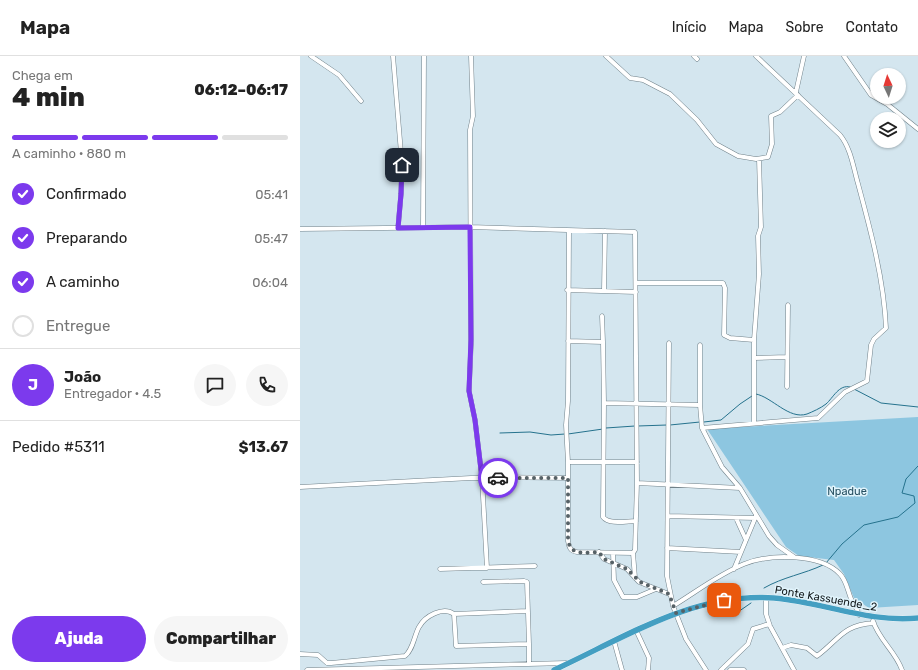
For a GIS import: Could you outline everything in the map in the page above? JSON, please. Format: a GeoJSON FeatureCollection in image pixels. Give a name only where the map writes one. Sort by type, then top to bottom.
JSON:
{"type":"FeatureCollection","features":[{"type":"Feature","properties":{"kind":"highway","name":"Ponte Kassuende_2"},"geometry":{"type":"LineString","coordinates":[[556,669],[636,630],[676,613],[724,600],[766,598],[796,601],[872,617],[918,618]]}},
{"type":"Feature","properties":{"kind":"street"},"geometry":{"type":"LineString","coordinates":[[311,56],[339,75],[361,100]]}},
{"type":"Feature","properties":{"kind":"street"},"geometry":{"type":"LineString","coordinates":[[393,56],[402,165],[398,228]]}},
{"type":"Feature","properties":{"kind":"street"},"geometry":{"type":"LineString","coordinates":[[423,228],[424,56]]}},
{"type":"Feature","properties":{"kind":"street"},"geometry":{"type":"LineString","coordinates":[[471,56],[473,116],[470,130],[471,339],[469,391],[475,420],[482,478],[487,568]]}},
{"type":"Feature","properties":{"kind":"street"},"geometry":{"type":"LineString","coordinates":[[606,56],[630,78],[643,80],[670,94],[697,120],[715,143],[738,156],[759,158],[768,157],[772,145],[771,116],[780,112],[797,93],[804,56]]}},
{"type":"Feature","properties":{"kind":"street"},"geometry":{"type":"LineString","coordinates":[[702,428],[754,422],[818,418],[845,392],[867,381],[871,345],[874,339],[886,328],[878,268],[867,216],[847,145],[840,135],[756,56]]}},
{"type":"Feature","properties":{"kind":"street"},"geometry":{"type":"LineString","coordinates":[[844,56],[871,95],[887,104],[918,129]]}},
{"type":"Feature","properties":{"kind":"street"},"geometry":{"type":"LineString","coordinates":[[754,422],[754,340],[760,274],[758,236],[761,227],[759,158]]}},
{"type":"Feature","properties":{"kind":"street"},"geometry":{"type":"LineString","coordinates":[[300,229],[470,227],[635,232],[637,462],[636,550],[633,553],[635,578]]}},
{"type":"Feature","properties":{"kind":"street"},"geometry":{"type":"LineString","coordinates":[[569,230],[568,401],[566,425],[568,462],[568,541],[572,551],[577,552],[633,553]]}},
{"type":"Feature","properties":{"kind":"street"},"geometry":{"type":"LineString","coordinates":[[604,291],[605,231]]}},
{"type":"Feature","properties":{"kind":"street"},"geometry":{"type":"LineString","coordinates":[[636,283],[723,283],[725,288],[724,335],[730,338],[754,340]]}},
{"type":"Feature","properties":{"kind":"street"},"geometry":{"type":"LineString","coordinates":[[568,290],[636,292]]}},
{"type":"Feature","properties":{"kind":"street"},"geometry":{"type":"LineString","coordinates":[[787,387],[788,305]]}},
{"type":"Feature","properties":{"kind":"street"},"geometry":{"type":"LineString","coordinates":[[602,316],[604,403],[602,513],[604,519],[612,521],[636,521]]}},
{"type":"Feature","properties":{"kind":"street"},"geometry":{"type":"LineString","coordinates":[[568,341],[603,342]]}},
{"type":"Feature","properties":{"kind":"street"},"geometry":{"type":"LineString","coordinates":[[669,343],[669,484],[667,548],[667,576],[669,594],[686,639],[706,670]]}},
{"type":"Feature","properties":{"kind":"street"},"geometry":{"type":"LineString","coordinates":[[700,345],[700,405],[702,428],[722,467],[740,488],[773,540],[794,557]]}},
{"type":"Feature","properties":{"kind":"street"},"geometry":{"type":"LineString","coordinates":[[754,358],[787,357]]}},
{"type":"Feature","properties":{"kind":"street"},"geometry":{"type":"LineString","coordinates":[[604,403],[668,403],[700,405]]}},
{"type":"Feature","properties":{"kind":"street"},"geometry":{"type":"LineString","coordinates":[[568,462],[637,462]]}},
{"type":"Feature","properties":{"kind":"street"},"geometry":{"type":"LineString","coordinates":[[300,487],[482,478],[568,478]]}},
{"type":"Feature","properties":{"kind":"street"},"geometry":{"type":"LineString","coordinates":[[637,483],[740,488]]}},
{"type":"Feature","properties":{"kind":"street"},"geometry":{"type":"LineString","coordinates":[[668,516],[736,518],[757,516]]}},
{"type":"Feature","properties":{"kind":"street"},"geometry":{"type":"LineString","coordinates":[[734,569],[757,516]]}},
{"type":"Feature","properties":{"kind":"street"},"geometry":{"type":"LineString","coordinates":[[736,518],[746,540]]}},
{"type":"Feature","properties":{"kind":"street"},"geometry":{"type":"LineString","coordinates":[[667,548],[741,552]]}},
{"type":"Feature","properties":{"kind":"street"},"geometry":{"type":"LineString","coordinates":[[599,552],[602,557],[627,569],[640,582],[669,594]]}},
{"type":"Feature","properties":{"kind":"street"},"geometry":{"type":"LineString","coordinates":[[613,553],[614,580],[623,597],[637,597],[657,589]]}},
{"type":"Feature","properties":{"kind":"street"},"geometry":{"type":"LineString","coordinates":[[673,606],[734,569],[760,560],[794,557],[811,559],[833,568],[840,573],[844,578],[859,615]]}},
{"type":"Feature","properties":{"kind":"street"},"geometry":{"type":"LineString","coordinates":[[440,569],[534,566]]}},
{"type":"Feature","properties":{"kind":"street"},"geometry":{"type":"LineString","coordinates":[[483,582],[527,582],[529,664]]}},
{"type":"Feature","properties":{"kind":"street"},"geometry":{"type":"LineString","coordinates":[[766,598],[766,614],[769,624],[794,670]]}},
{"type":"Feature","properties":{"kind":"street"},"geometry":{"type":"LineString","coordinates":[[300,654],[318,655],[327,663],[404,656],[409,652],[419,627],[424,621],[441,611],[450,610],[454,614],[456,646],[529,644]]}},
{"type":"Feature","properties":{"kind":"street"},"geometry":{"type":"LineString","coordinates":[[454,614],[528,611]]}},
{"type":"Feature","properties":{"kind":"street"},"geometry":{"type":"LineString","coordinates":[[872,617],[879,635],[900,662],[902,670]]}},
{"type":"Feature","properties":{"kind":"street"},"geometry":{"type":"LineString","coordinates":[[782,648],[791,645],[807,648],[817,656],[844,630],[858,625],[874,623]]}},
{"type":"Feature","properties":{"kind":"street"},"geometry":{"type":"LineString","coordinates":[[721,670],[748,644],[753,629],[769,624]]}},
{"type":"Feature","properties":{"kind":"street"},"geometry":{"type":"LineString","coordinates":[[636,630],[649,658],[648,670]]}},
{"type":"Feature","properties":{"kind":"street"},"geometry":{"type":"LineString","coordinates":[[614,641],[622,670]]}},
{"type":"Feature","properties":{"kind":"street"},"geometry":{"type":"LineString","coordinates":[[307,670],[569,663]]}},
{"type":"Feature","properties":{"kind":"street"},"geometry":{"type":"LineString","coordinates":[[730,670],[744,670]]}},
{"type":"Feature","properties":{"kind":"green space","name":"Npadue"},"geometry":{"type":"Polygon","coordinates":[[[918,417],[918,605],[869,608],[854,598],[844,574],[834,560],[799,556],[786,547],[707,429],[918,417]]]}},
{"type":"Feature","properties":{"kind":"waterway"},"geometry":{"type":"LineString","coordinates":[[756,394],[768,399],[787,411],[800,415],[807,414],[826,404],[839,389],[850,387]]}},
{"type":"Feature","properties":{"kind":"waterway"},"geometry":{"type":"LineString","coordinates":[[854,389],[881,403],[918,407]]}},
{"type":"Feature","properties":{"kind":"waterway"},"geometry":{"type":"LineString","coordinates":[[704,422],[721,420],[752,396]]}},
{"type":"Feature","properties":{"kind":"waterway"},"geometry":{"type":"LineString","coordinates":[[670,425],[700,422]]}},
{"type":"Feature","properties":{"kind":"waterway"},"geometry":{"type":"LineString","coordinates":[[638,426],[667,425]]}},
{"type":"Feature","properties":{"kind":"waterway"},"geometry":{"type":"LineString","coordinates":[[606,428],[635,426]]}},
{"type":"Feature","properties":{"kind":"waterway"},"geometry":{"type":"LineString","coordinates":[[568,434],[603,429]]}},
{"type":"Feature","properties":{"kind":"waterway"},"geometry":{"type":"LineString","coordinates":[[500,433],[530,432],[551,435],[565,434]]}},
{"type":"Feature","properties":{"kind":"waterway"},"geometry":{"type":"LineString","coordinates":[[826,563],[842,544],[864,525],[898,517],[915,503],[914,496],[902,493],[906,479],[918,466]]}},
{"type":"Feature","properties":{"kind":"waterway"},"geometry":{"type":"LineString","coordinates":[[764,588],[823,565]]}},
{"type":"Feature","properties":{"kind":"waterway"},"geometry":{"type":"LineString","coordinates":[[714,616],[735,614],[751,603]]}},
{"type":"Feature","properties":{"kind":"way so far"},"geometry":{"type":"LineString","coordinates":[[498,478],[568,478],[568,541],[572,551],[599,552],[604,559],[627,569],[640,582],[669,594],[676,613],[693,607],[724,600]]}},
{"type":"Feature","properties":{"kind":"route"},"geometry":{"type":"LineString","coordinates":[[402,165],[398,228],[470,227],[471,339],[469,396],[475,420],[482,478],[498,478]]}}]}
